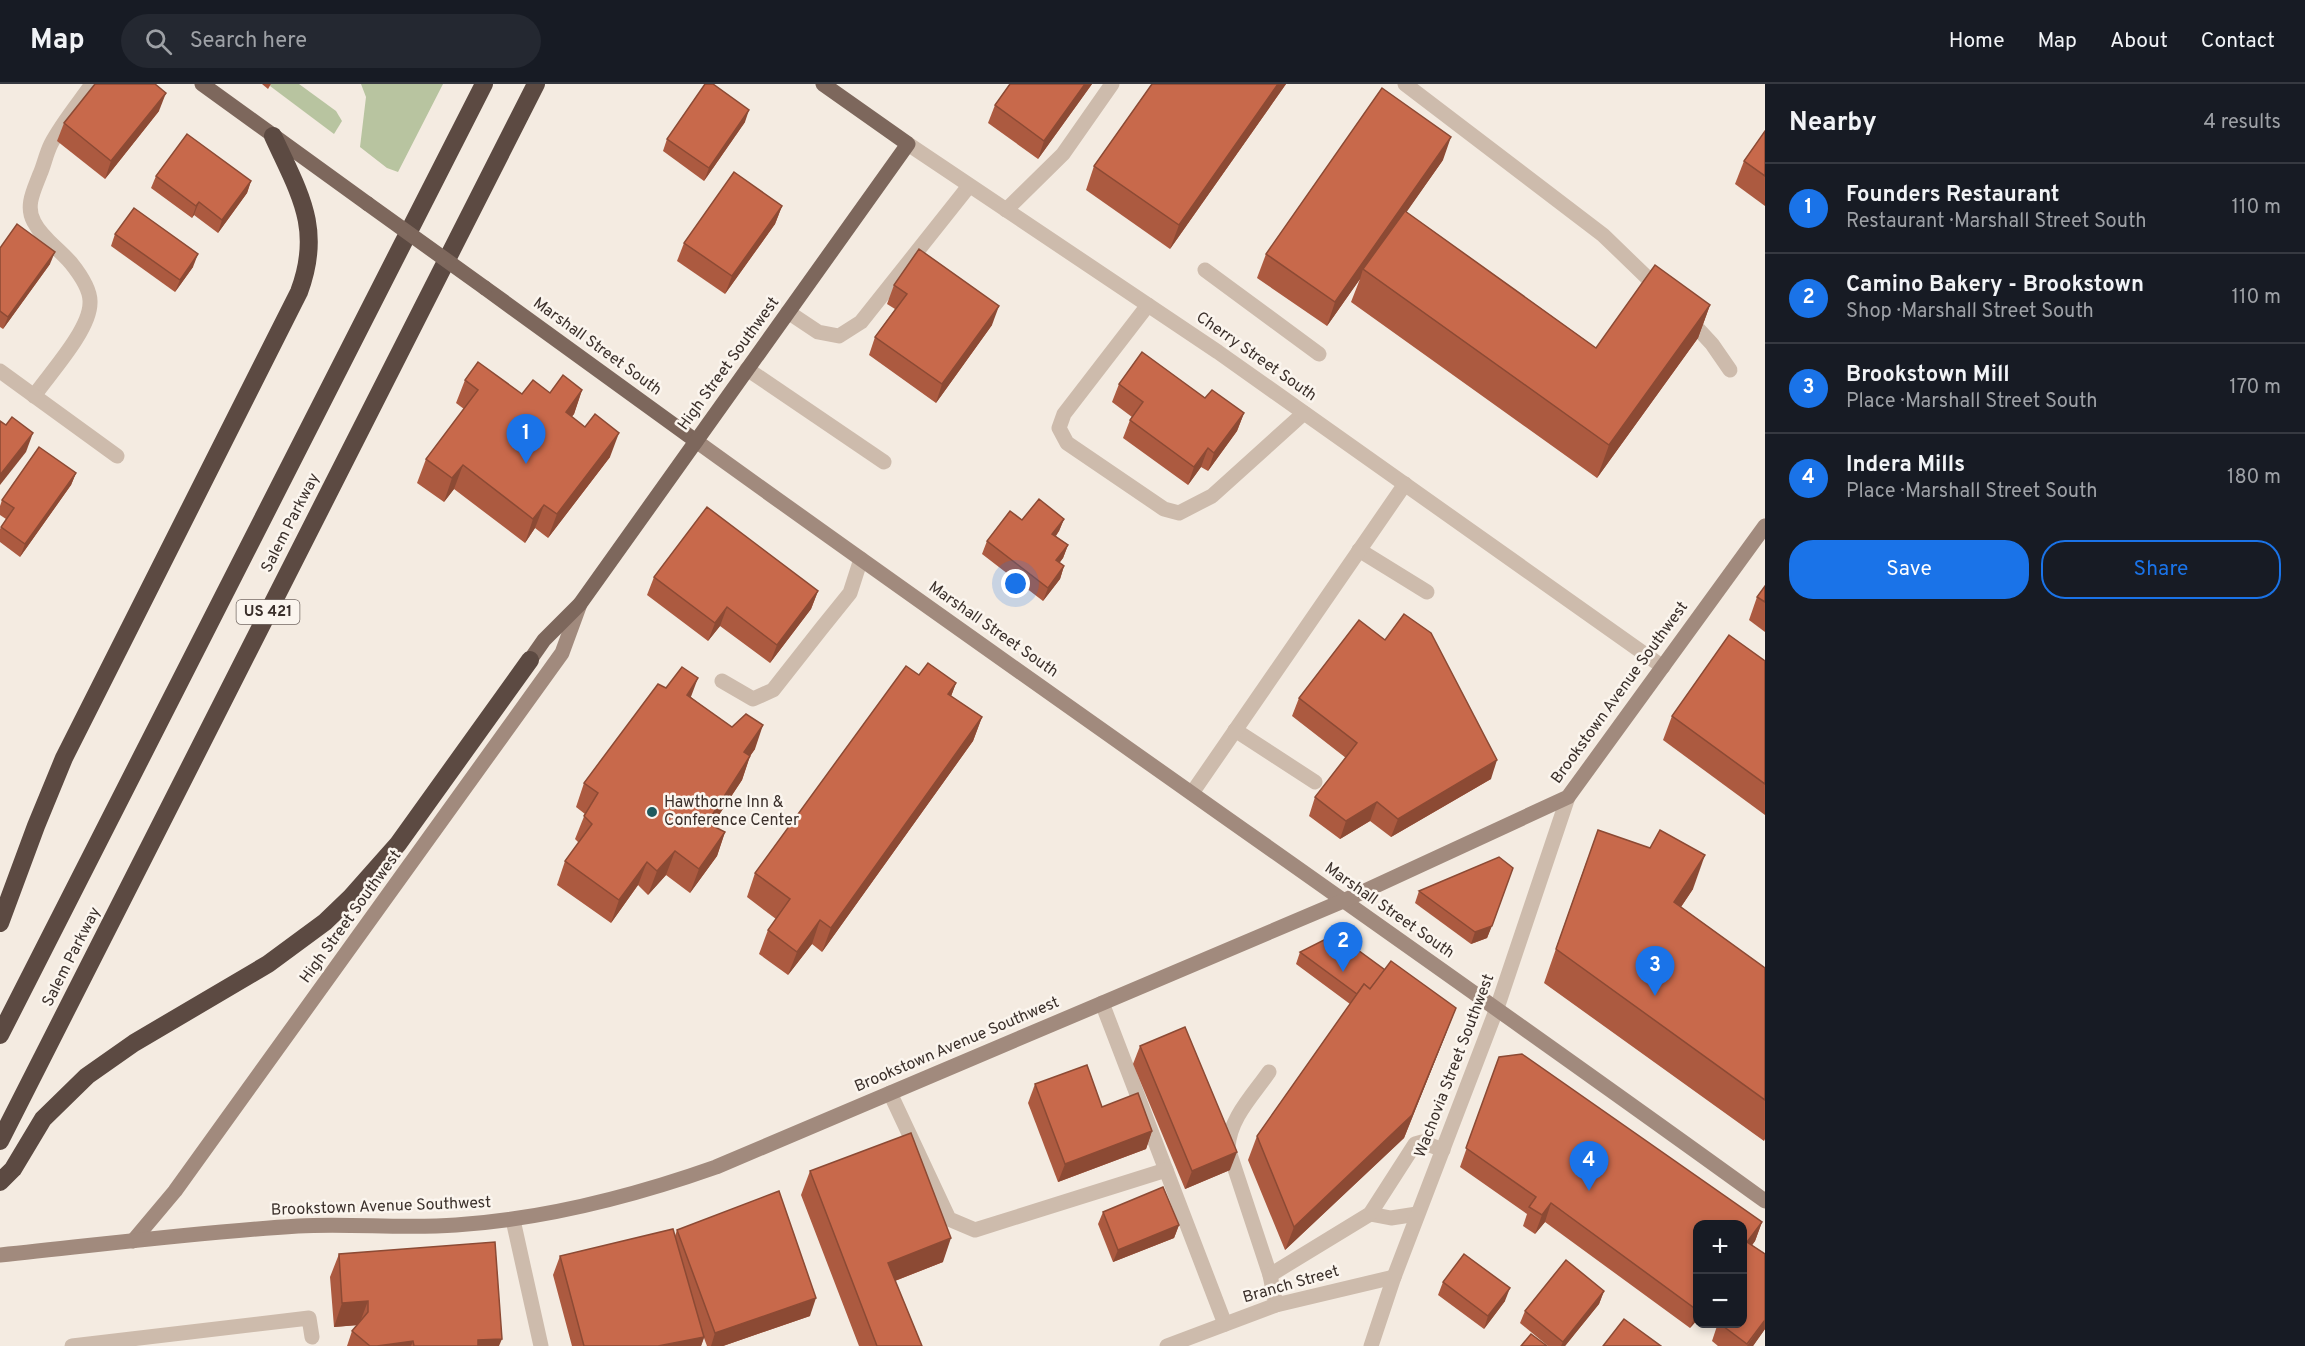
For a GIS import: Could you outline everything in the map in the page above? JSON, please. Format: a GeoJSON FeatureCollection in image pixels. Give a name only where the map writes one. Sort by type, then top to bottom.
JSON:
{"type":"FeatureCollection","features":[{"type":"Feature","properties":{"kind":"highway","name":"Salem Parkway"},"geometry":{"type":"LineString","coordinates":[[0,1035],[483,84]]}},
{"type":"Feature","properties":{"kind":"highway","name":"Salem Parkway"},"geometry":{"type":"LineString","coordinates":[[0,1141],[536,84]]}},
{"type":"Feature","properties":{"kind":"highway"},"geometry":{"type":"LineString","coordinates":[[0,922],[64,758],[305,274],[309,256],[308,219],[303,202],[273,136]]}},
{"type":"Feature","properties":{"kind":"highway"},"geometry":{"type":"LineString","coordinates":[[0,1182],[13,1169],[43,1119],[87,1076],[134,1043],[268,964],[325,922],[351,897],[398,844],[530,660]]}},
{"type":"Feature","properties":{"kind":"main road","name":"Marshall Street South"},"geometry":{"type":"LineString","coordinates":[[202,84],[696,441]]}},
{"type":"Feature","properties":{"kind":"main road","name":"Cherry Street South"},"geometry":{"type":"LineString","coordinates":[[823,84],[908,144]]}},
{"type":"Feature","properties":{"kind":"main road","name":"High Street Southwest"},"geometry":{"type":"LineString","coordinates":[[530,660],[544,640],[580,604],[908,144]]}},
{"type":"Feature","properties":{"kind":"street"},"geometry":{"type":"LineString","coordinates":[[34,396],[77,338],[86,322],[91,302],[85,284],[75,268],[60,249],[40,232],[33,220],[30,207],[31,194],[50,146],[92,84]]}},
{"type":"Feature","properties":{"kind":"street"},"geometry":{"type":"LineString","coordinates":[[1006,210],[1063,154],[1112,84]]}},
{"type":"Feature","properties":{"kind":"street"},"geometry":{"type":"LineString","coordinates":[[1405,84],[1603,235],[1674,303],[1712,344],[1730,370]]}},
{"type":"Feature","properties":{"kind":"street","name":"Cherry Street South"},"geometry":{"type":"LineString","coordinates":[[908,144],[1304,413],[1663,667]]}},
{"type":"Feature","properties":{"kind":"street"},"geometry":{"type":"LineString","coordinates":[[788,312],[818,332],[839,336],[861,322],[969,186]]}},
{"type":"Feature","properties":{"kind":"street"},"geometry":{"type":"LineString","coordinates":[[1205,270],[1319,354]]}},
{"type":"Feature","properties":{"kind":"street"},"geometry":{"type":"LineString","coordinates":[[1148,305],[1064,414],[1059,428],[1067,443],[1164,510],[1179,513],[1212,496],[1304,413]]}},
{"type":"Feature","properties":{"kind":"street"},"geometry":{"type":"LineString","coordinates":[[747,369],[884,462]]}},
{"type":"Feature","properties":{"kind":"street"},"geometry":{"type":"LineString","coordinates":[[0,371],[117,456]]}},
{"type":"Feature","properties":{"kind":"street","name":"Marshall Street South"},"geometry":{"type":"LineString","coordinates":[[696,441],[1497,1008],[1765,1201]]}},
{"type":"Feature","properties":{"kind":"street"},"geometry":{"type":"LineString","coordinates":[[1192,793],[1405,484]]}},
{"type":"Feature","properties":{"kind":"street","name":"Brookstown Avenue Southwest"},"geometry":{"type":"LineString","coordinates":[[0,1255],[248,1229],[308,1226],[402,1227],[513,1220],[586,1207],[656,1188],[716,1167],[1343,901],[1568,797],[1765,526]]}},
{"type":"Feature","properties":{"kind":"street"},"geometry":{"type":"LineString","coordinates":[[1359,550],[1427,592]]}},
{"type":"Feature","properties":{"kind":"street"},"geometry":{"type":"LineString","coordinates":[[722,681],[753,699],[773,690],[850,592],[861,558]]}},
{"type":"Feature","properties":{"kind":"street","name":"High Street Southwest"},"geometry":{"type":"LineString","coordinates":[[133,1241],[182,1182],[562,653],[580,604]]}},
{"type":"Feature","properties":{"kind":"street"},"geometry":{"type":"LineString","coordinates":[[1236,730],[1315,782]]}},
{"type":"Feature","properties":{"kind":"street","name":"Wachovia Street Southwest"},"geometry":{"type":"LineString","coordinates":[[1371,1346],[1394,1277],[1497,1008],[1568,797]]}},
{"type":"Feature","properties":{"kind":"street"},"geometry":{"type":"LineString","coordinates":[[1102,1003],[1225,1324]]}},
{"type":"Feature","properties":{"kind":"street"},"geometry":{"type":"LineString","coordinates":[[1269,1072],[1233,1124],[1228,1136],[1228,1148],[1270,1275],[1276,1305]]}},
{"type":"Feature","properties":{"kind":"street"},"geometry":{"type":"LineString","coordinates":[[890,1093],[949,1219],[975,1230],[1166,1170]]}},
{"type":"Feature","properties":{"kind":"street"},"geometry":{"type":"LineString","coordinates":[[1270,1275],[1370,1214],[1415,1143],[1422,1142],[1443,1150]]}},
{"type":"Feature","properties":{"kind":"street"},"geometry":{"type":"LineString","coordinates":[[1370,1214],[1391,1218],[1418,1214]]}},
{"type":"Feature","properties":{"kind":"street"},"geometry":{"type":"LineString","coordinates":[[513,1220],[541,1346]]}},
{"type":"Feature","properties":{"kind":"street","name":"Branch Street"},"geometry":{"type":"LineString","coordinates":[[1167,1346],[1276,1305],[1394,1277]]}},
{"type":"Feature","properties":{"kind":"street"},"geometry":{"type":"LineString","coordinates":[[72,1346],[309,1318],[312,1337]]}},
{"type":"Feature","properties":{"kind":"green space"},"geometry":{"type":"Polygon","coordinates":[[[271,84],[299,84],[336,111],[342,121],[334,134],[270,86],[271,84]]]}},
{"type":"Feature","properties":{"kind":"green space"},"geometry":{"type":"Polygon","coordinates":[[[361,84],[443,84],[398,172],[387,168],[360,147],[366,97],[361,84]]]}},
{"type":"Feature","properties":{"kind":"building"},"geometry":{"type":"Polygon","coordinates":[[[95,84],[155,84],[166,93],[111,161],[64,123],[95,84]]]}},
{"type":"Feature","properties":{"kind":"building"},"geometry":{"type":"Polygon","coordinates":[[[705,84],[713,84],[749,110],[709,168],[667,139],[705,84]]]}},
{"type":"Feature","properties":{"kind":"building"},"geometry":{"type":"Polygon","coordinates":[[[1010,84],[1085,84],[1044,141],[995,105],[1010,84]]]}},
{"type":"Feature","properties":{"kind":"building"},"geometry":{"type":"Polygon","coordinates":[[[1152,84],[1278,84],[1179,225],[1094,166],[1152,84]]]}},
{"type":"Feature","properties":{"kind":"building"},"geometry":{"type":"Polygon","coordinates":[[[1382,88],[1451,137],[1335,302],[1266,254],[1382,88]]]}},
{"type":"Feature","properties":{"kind":"building"},"geometry":{"type":"Polygon","coordinates":[[[1765,131],[1765,176],[1744,161],[1765,131]]]}},
{"type":"Feature","properties":{"kind":"building"},"geometry":{"type":"Polygon","coordinates":[[[187,134],[251,181],[222,220],[199,202],[196,206],[156,176],[187,134]]]}},
{"type":"Feature","properties":{"kind":"building"},"geometry":{"type":"Polygon","coordinates":[[[734,172],[782,206],[732,276],[684,243],[734,172]]]}},
{"type":"Feature","properties":{"kind":"building"},"geometry":{"type":"Polygon","coordinates":[[[134,208],[198,254],[180,280],[115,234],[134,208]]]}},
{"type":"Feature","properties":{"kind":"building"},"geometry":{"type":"Polygon","coordinates":[[[1405,211],[1596,348],[1655,265],[1710,305],[1609,445],[1363,269],[1405,211]]]}},
{"type":"Feature","properties":{"kind":"building"},"geometry":{"type":"Polygon","coordinates":[[[17,224],[55,252],[8,317],[0,311],[0,248],[17,224]]]}},
{"type":"Feature","properties":{"kind":"building"},"geometry":{"type":"Polygon","coordinates":[[[919,249],[999,306],[942,384],[875,337],[907,294],[894,285],[919,249]]]}},
{"type":"Feature","properties":{"kind":"building"},"geometry":{"type":"Polygon","coordinates":[[[1142,352],[1205,398],[1212,390],[1244,413],[1214,453],[1208,448],[1194,467],[1130,420],[1143,402],[1119,384],[1142,352]]]}},
{"type":"Feature","properties":{"kind":"building"},"geometry":{"type":"Polygon","coordinates":[[[478,362],[522,394],[533,380],[550,393],[563,375],[582,390],[566,412],[585,427],[595,414],[619,433],[557,514],[544,505],[533,519],[463,465],[452,478],[426,459],[478,390],[465,380],[478,362]]]}},
{"type":"Feature","properties":{"kind":"building"},"geometry":{"type":"Polygon","coordinates":[[[12,417],[33,433],[0,475],[0,421],[6,425],[12,417]]]}},
{"type":"Feature","properties":{"kind":"building"},"geometry":{"type":"Polygon","coordinates":[[[39,447],[76,473],[25,544],[1,527],[14,508],[2,500],[39,447]]]}},
{"type":"Feature","properties":{"kind":"building"},"geometry":{"type":"Polygon","coordinates":[[[1039,499],[1064,519],[1052,534],[1068,545],[1056,560],[1064,566],[1048,588],[987,541],[1010,511],[1022,520],[1039,499]]]}},
{"type":"Feature","properties":{"kind":"building"},"geometry":{"type":"Polygon","coordinates":[[[707,507],[818,591],[777,645],[727,607],[715,623],[654,577],[707,507]]]}},
{"type":"Feature","properties":{"kind":"building"},"geometry":{"type":"Polygon","coordinates":[[[1765,586],[1765,602],[1757,597],[1765,586]]]}},
{"type":"Feature","properties":{"kind":"building"},"geometry":{"type":"Polygon","coordinates":[[[1404,614],[1431,633],[1497,760],[1398,819],[1377,802],[1346,821],[1315,797],[1357,743],[1299,698],[1359,620],[1385,640],[1404,614]]]}},
{"type":"Feature","properties":{"kind":"building"},"geometry":{"type":"Polygon","coordinates":[[[1729,635],[1765,661],[1765,784],[1672,716],[1729,635]]]}},
{"type":"Feature","properties":{"kind":"building"},"geometry":{"type":"Polygon","coordinates":[[[928,663],[956,683],[948,694],[982,717],[831,928],[820,920],[797,952],[768,930],[790,899],[755,873],[906,666],[919,675],[928,663]]]}},
{"type":"Feature","properties":{"kind":"building","name":"Hawthorne Inn & Conference Center"},"geometry":{"type":"Polygon","coordinates":[[[682,667],[698,678],[687,695],[732,727],[746,714],[763,725],[744,752],[750,756],[707,823],[725,832],[699,869],[675,851],[657,871],[647,862],[619,900],[565,861],[592,824],[584,816],[598,793],[584,783],[658,684],[666,688],[682,667]]]}},
{"type":"Feature","properties":{"kind":"building"},"geometry":{"type":"Polygon","coordinates":[[[1598,830],[1650,848],[1660,830],[1705,855],[1674,902],[1765,968],[1765,1100],[1556,949],[1598,830]]]}},
{"type":"Feature","properties":{"kind":"building"},"geometry":{"type":"Polygon","coordinates":[[[1499,857],[1513,868],[1492,926],[1475,932],[1419,891],[1499,857]]]}},
{"type":"Feature","properties":{"kind":"building"},"geometry":{"type":"Polygon","coordinates":[[[1336,934],[1385,970],[1370,989],[1364,984],[1357,994],[1300,952],[1336,934]]]}},
{"type":"Feature","properties":{"kind":"building"},"geometry":{"type":"Polygon","coordinates":[[[1391,961],[1456,1008],[1412,1115],[1294,1227],[1257,1136],[1364,984],[1370,989],[1391,961]]]}},
{"type":"Feature","properties":{"kind":"building"},"geometry":{"type":"Polygon","coordinates":[[[1185,1027],[1237,1152],[1192,1171],[1140,1046],[1185,1027]]]}},
{"type":"Feature","properties":{"kind":"building"},"geometry":{"type":"Polygon","coordinates":[[[1522,1054],[1762,1222],[1747,1242],[1747,1220],[1693,1220],[1693,1307],[1551,1203],[1542,1215],[1529,1207],[1536,1197],[1466,1148],[1499,1057],[1522,1054]]]}},
{"type":"Feature","properties":{"kind":"building"},"geometry":{"type":"Polygon","coordinates":[[[1087,1065],[1102,1107],[1138,1093],[1152,1131],[1065,1164],[1035,1084],[1087,1065]]]}},
{"type":"Feature","properties":{"kind":"building"},"geometry":{"type":"Polygon","coordinates":[[[911,1133],[951,1238],[888,1263],[922,1346],[877,1346],[810,1171],[911,1133]]]}},
{"type":"Feature","properties":{"kind":"building"},"geometry":{"type":"Polygon","coordinates":[[[1163,1187],[1179,1225],[1118,1250],[1103,1212],[1163,1187]]]}},
{"type":"Feature","properties":{"kind":"building"},"geometry":{"type":"Polygon","coordinates":[[[779,1191],[816,1298],[715,1333],[677,1230],[779,1191]]]}},
{"type":"Feature","properties":{"kind":"building"},"geometry":{"type":"Polygon","coordinates":[[[673,1229],[704,1337],[658,1346],[584,1346],[560,1256],[673,1229]]]}},
{"type":"Feature","properties":{"kind":"building"},"geometry":{"type":"Polygon","coordinates":[[[495,1242],[502,1339],[478,1340],[478,1346],[414,1346],[413,1341],[370,1346],[352,1331],[368,1312],[368,1301],[342,1303],[339,1254],[495,1242]]]}},
{"type":"Feature","properties":{"kind":"building"},"geometry":{"type":"Polygon","coordinates":[[[1747,1242],[1765,1254],[1765,1320],[1747,1344],[1726,1328],[1747,1328],[1747,1242]]]}},
{"type":"Feature","properties":{"kind":"building"},"geometry":{"type":"Polygon","coordinates":[[[1464,1254],[1510,1288],[1488,1316],[1443,1282],[1464,1254]]]}},
{"type":"Feature","properties":{"kind":"building"},"geometry":{"type":"Polygon","coordinates":[[[1566,1260],[1604,1291],[1563,1342],[1525,1311],[1566,1260]]]}},
{"type":"Feature","properties":{"kind":"building"},"geometry":{"type":"Polygon","coordinates":[[[1624,1319],[1661,1346],[1603,1346],[1624,1319]]]}},
{"type":"Feature","properties":{"kind":"building"},"geometry":{"type":"Polygon","coordinates":[[[1531,1334],[1547,1346],[1521,1346],[1531,1334]]]}},
{"type":"Feature","properties":{"kind":"place","name":"Founders Restaurant"},"geometry":{"type":"Point","coordinates":[526,464]}},
{"type":"Feature","properties":{"kind":"place","name":"Hawthorne Inn & Conference Center"},"geometry":{"type":"Point","coordinates":[652,812]}},
{"type":"Feature","properties":{"kind":"place","name":"Camino Bakery - Brookstown"},"geometry":{"type":"Point","coordinates":[1343,972]}},
{"type":"Feature","properties":{"kind":"place","name":"Brookstown Mill"},"geometry":{"type":"Point","coordinates":[1655,996]}},
{"type":"Feature","properties":{"kind":"place","name":"Indera Mills"},"geometry":{"type":"Point","coordinates":[1589,1191]}}]}
